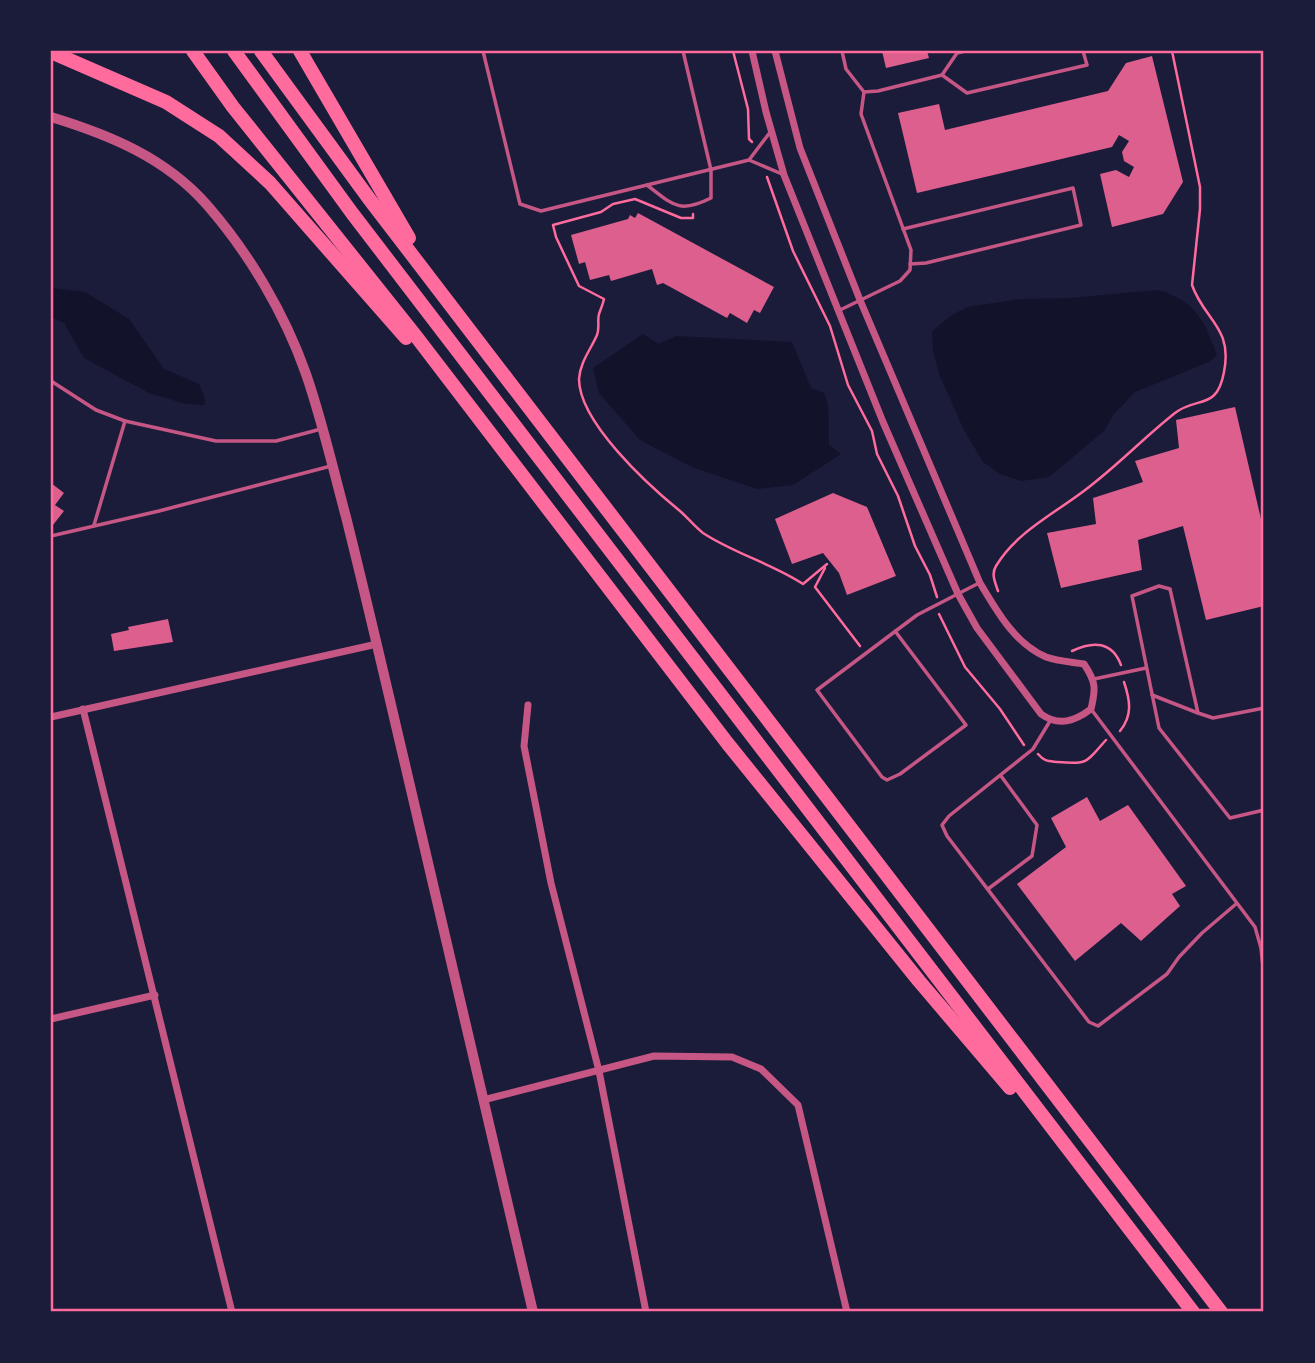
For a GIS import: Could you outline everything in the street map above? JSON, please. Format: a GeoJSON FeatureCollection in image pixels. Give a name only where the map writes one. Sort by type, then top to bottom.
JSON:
{"type":"FeatureCollection","features":[{"type":"Feature","properties":{"kind":"highway"},"geometry":{"type":"LineString","coordinates":[[193,51],[247,125],[415,335],[728,744],[919,981],[1128,1228]]}},
{"type":"Feature","properties":{"kind":"highway"},"geometry":{"type":"LineString","coordinates":[[234,51],[352,213],[1193,1312]]}},
{"type":"Feature","properties":{"kind":"highway"},"geometry":{"type":"LineString","coordinates":[[261,51],[444,296],[1222,1312]]}},
{"type":"Feature","properties":{"kind":"highway"},"geometry":{"type":"LineString","coordinates":[[300,51],[444,296]]}},
{"type":"Feature","properties":{"kind":"highway"},"geometry":{"type":"LineString","coordinates":[[51,52],[166,102],[202,124],[237,151],[270,183],[494,438]]}},
{"type":"Feature","properties":{"kind":"street"},"geometry":{"type":"LineString","coordinates":[[752,51],[784,174],[834,296],[837,312],[958,594],[977,628],[1041,714],[1050,721],[1069,722],[1091,709],[1094,679],[1084,664],[1047,657],[1026,644],[1005,624],[980,583],[860,300],[800,148],[775,51]]}},
{"type":"Feature","properties":{"kind":"street"},"geometry":{"type":"LineString","coordinates":[[51,117],[102,134],[140,152],[177,176],[207,205],[241,251],[284,323],[305,370],[323,429],[377,644],[533,1312]]}},
{"type":"Feature","properties":{"kind":"street"},"geometry":{"type":"LineString","coordinates":[[51,717],[377,644]]}},
{"type":"Feature","properties":{"kind":"street"},"geometry":{"type":"LineString","coordinates":[[528,705],[524,746],[551,883],[599,1071],[646,1312]]}},
{"type":"Feature","properties":{"kind":"street"},"geometry":{"type":"LineString","coordinates":[[83,709],[232,1312]]}},
{"type":"Feature","properties":{"kind":"street"},"geometry":{"type":"LineString","coordinates":[[51,1019],[155,995]]}},
{"type":"Feature","properties":{"kind":"street"},"geometry":{"type":"LineString","coordinates":[[484,1100],[654,1056],[732,1057],[761,1069],[798,1105],[847,1312]]}},
{"type":"Feature","properties":{"kind":"lane"},"geometry":{"type":"LineString","coordinates":[[483,51],[520,204],[541,211],[749,160],[784,174]]}},
{"type":"Feature","properties":{"kind":"lane"},"geometry":{"type":"LineString","coordinates":[[647,185],[677,207],[693,207],[711,198],[711,170],[682,51]]}},
{"type":"Feature","properties":{"kind":"lane"},"geometry":{"type":"LineString","coordinates":[[837,312],[900,281],[910,270],[911,264],[911,250],[861,114],[864,92],[846,69],[842,51]]}},
{"type":"Feature","properties":{"kind":"lane"},"geometry":{"type":"LineString","coordinates":[[864,92],[942,75],[957,53],[965,51]]}},
{"type":"Feature","properties":{"kind":"lane"},"geometry":{"type":"LineString","coordinates":[[942,75],[967,93],[1087,65],[1083,51]]}},
{"type":"Feature","properties":{"kind":"lane"},"geometry":{"type":"LineString","coordinates":[[749,160],[772,131]]}},
{"type":"Feature","properties":{"kind":"lane"},"geometry":{"type":"LineString","coordinates":[[903,229],[1073,188],[1081,225],[926,263],[911,264]]}},
{"type":"Feature","properties":{"kind":"lane"},"geometry":{"type":"LineString","coordinates":[[51,381],[96,410],[125,421],[216,441],[276,441],[323,429]]}},
{"type":"Feature","properties":{"kind":"lane"},"geometry":{"type":"LineString","coordinates":[[94,525],[125,421]]}},
{"type":"Feature","properties":{"kind":"lane"},"geometry":{"type":"LineString","coordinates":[[51,536],[332,466]]}},
{"type":"Feature","properties":{"kind":"lane"},"geometry":{"type":"LineString","coordinates":[[895,631],[966,725],[900,774],[887,780],[882,777],[817,690],[866,654],[895,631],[917,615],[980,583]]}},
{"type":"Feature","properties":{"kind":"lane"},"geometry":{"type":"LineString","coordinates":[[1198,713],[1170,589],[1158,586],[1132,596],[1159,728],[1230,818],[1264,810]]}},
{"type":"Feature","properties":{"kind":"lane"},"geometry":{"type":"LineString","coordinates":[[1094,679],[1146,668]]}},
{"type":"Feature","properties":{"kind":"lane"},"geometry":{"type":"LineString","coordinates":[[1152,695],[1213,718],[1264,708]]}},
{"type":"Feature","properties":{"kind":"lane"},"geometry":{"type":"LineString","coordinates":[[1091,709],[1255,927],[1263,967]]}},
{"type":"Feature","properties":{"kind":"lane"},"geometry":{"type":"LineString","coordinates":[[1050,721],[1033,749],[949,816],[942,825],[947,836],[1089,1022],[1098,1026],[1167,974],[1187,949],[1236,904]]}},
{"type":"Feature","properties":{"kind":"lane"},"geometry":{"type":"LineString","coordinates":[[988,889],[1032,856],[1037,825],[1001,776]]}},
{"type":"Feature","properties":{"kind":"path"},"geometry":{"type":"LineString","coordinates":[[733,51],[748,109],[749,139],[757,148]]}},
{"type":"Feature","properties":{"kind":"path"},"geometry":{"type":"LineString","coordinates":[[1000,596],[993,577],[994,568],[1018,538],[1095,483],[1177,411],[1212,399],[1220,387],[1226,353],[1222,332],[1196,296],[1192,285],[1200,187],[1172,51]]}},
{"type":"Feature","properties":{"kind":"path"},"geometry":{"type":"LineString","coordinates":[[763,165],[793,251],[830,326],[848,385],[872,431],[877,454],[898,496],[915,546],[930,575],[939,604],[939,617],[965,667],[1000,709],[1021,742],[1049,762],[1081,764],[1127,722],[1129,700],[1116,654],[1102,645],[1095,644],[1068,652]]}},
{"type":"Feature","properties":{"kind":"path"},"geometry":{"type":"LineString","coordinates":[[693,207],[693,218],[681,218],[635,199],[613,204],[601,212],[553,225],[579,286],[604,299],[599,315],[600,327],[582,365],[579,379],[583,399],[590,417],[628,463],[702,532],[803,584],[827,565],[815,587],[866,654]]}},
{"type":"Feature","properties":{"kind":"shaded area"},"geometry":{"type":"Polygon","coordinates":[[[51,288],[85,292],[129,319],[164,369],[199,384],[205,405],[186,404],[149,393],[84,358],[64,323],[51,317],[51,288]]]}},
{"type":"Feature","properties":{"kind":"shaded area"},"geometry":{"type":"Polygon","coordinates":[[[1159,290],[1182,300],[1197,314],[1217,355],[1209,362],[1135,392],[1114,414],[1104,431],[1049,477],[1021,481],[1000,474],[983,462],[963,428],[939,374],[932,331],[967,307],[1022,299],[1159,290]]]}},
{"type":"Feature","properties":{"kind":"shaded area"},"geometry":{"type":"Polygon","coordinates":[[[643,334],[659,344],[676,336],[792,342],[811,388],[824,393],[828,412],[829,445],[841,454],[793,485],[757,489],[692,467],[640,440],[599,393],[593,368],[643,334]]]}},
{"type":"Feature","properties":{"kind":"building"},"geometry":{"type":"Polygon","coordinates":[[[882,51],[927,51],[929,58],[886,68],[882,51]]]}},
{"type":"Feature","properties":{"kind":"building"},"geometry":{"type":"Polygon","coordinates":[[[1152,56],[1183,182],[1163,214],[1112,227],[1100,174],[1116,170],[1129,177],[1134,167],[1124,161],[1122,152],[1129,141],[1119,135],[1112,147],[917,193],[898,113],[939,104],[945,130],[1108,91],[1126,63],[1152,56]]]}},
{"type":"Feature","properties":{"kind":"building"},"geometry":{"type":"Polygon","coordinates":[[[638,213],[774,287],[760,313],[754,310],[747,323],[730,313],[727,318],[663,283],[657,285],[652,269],[611,281],[609,275],[590,280],[585,262],[579,264],[571,235],[628,219],[630,215],[635,218],[638,213]]]}},
{"type":"Feature","properties":{"kind":"building"},"geometry":{"type":"Polygon","coordinates":[[[1235,407],[1264,532],[1264,606],[1206,620],[1183,526],[1138,540],[1142,570],[1061,588],[1047,533],[1096,524],[1093,498],[1143,482],[1135,461],[1179,448],[1176,420],[1235,407]]]}},
{"type":"Feature","properties":{"kind":"building"},"geometry":{"type":"Polygon","coordinates":[[[51,483],[64,493],[55,505],[64,511],[53,525],[51,524],[51,483]]]}},
{"type":"Feature","properties":{"kind":"building"},"geometry":{"type":"Polygon","coordinates":[[[833,493],[867,507],[896,576],[847,595],[839,573],[823,553],[792,564],[775,519],[833,493]]]}},
{"type":"Feature","properties":{"kind":"building"},"geometry":{"type":"Polygon","coordinates":[[[168,619],[173,642],[114,651],[111,634],[129,630],[128,627],[168,619]]]}},
{"type":"Feature","properties":{"kind":"building"},"geometry":{"type":"Polygon","coordinates":[[[1087,797],[1100,821],[1128,805],[1186,886],[1172,894],[1180,906],[1141,941],[1121,923],[1075,961],[1017,884],[1066,847],[1051,818],[1087,797]]]}}]}
